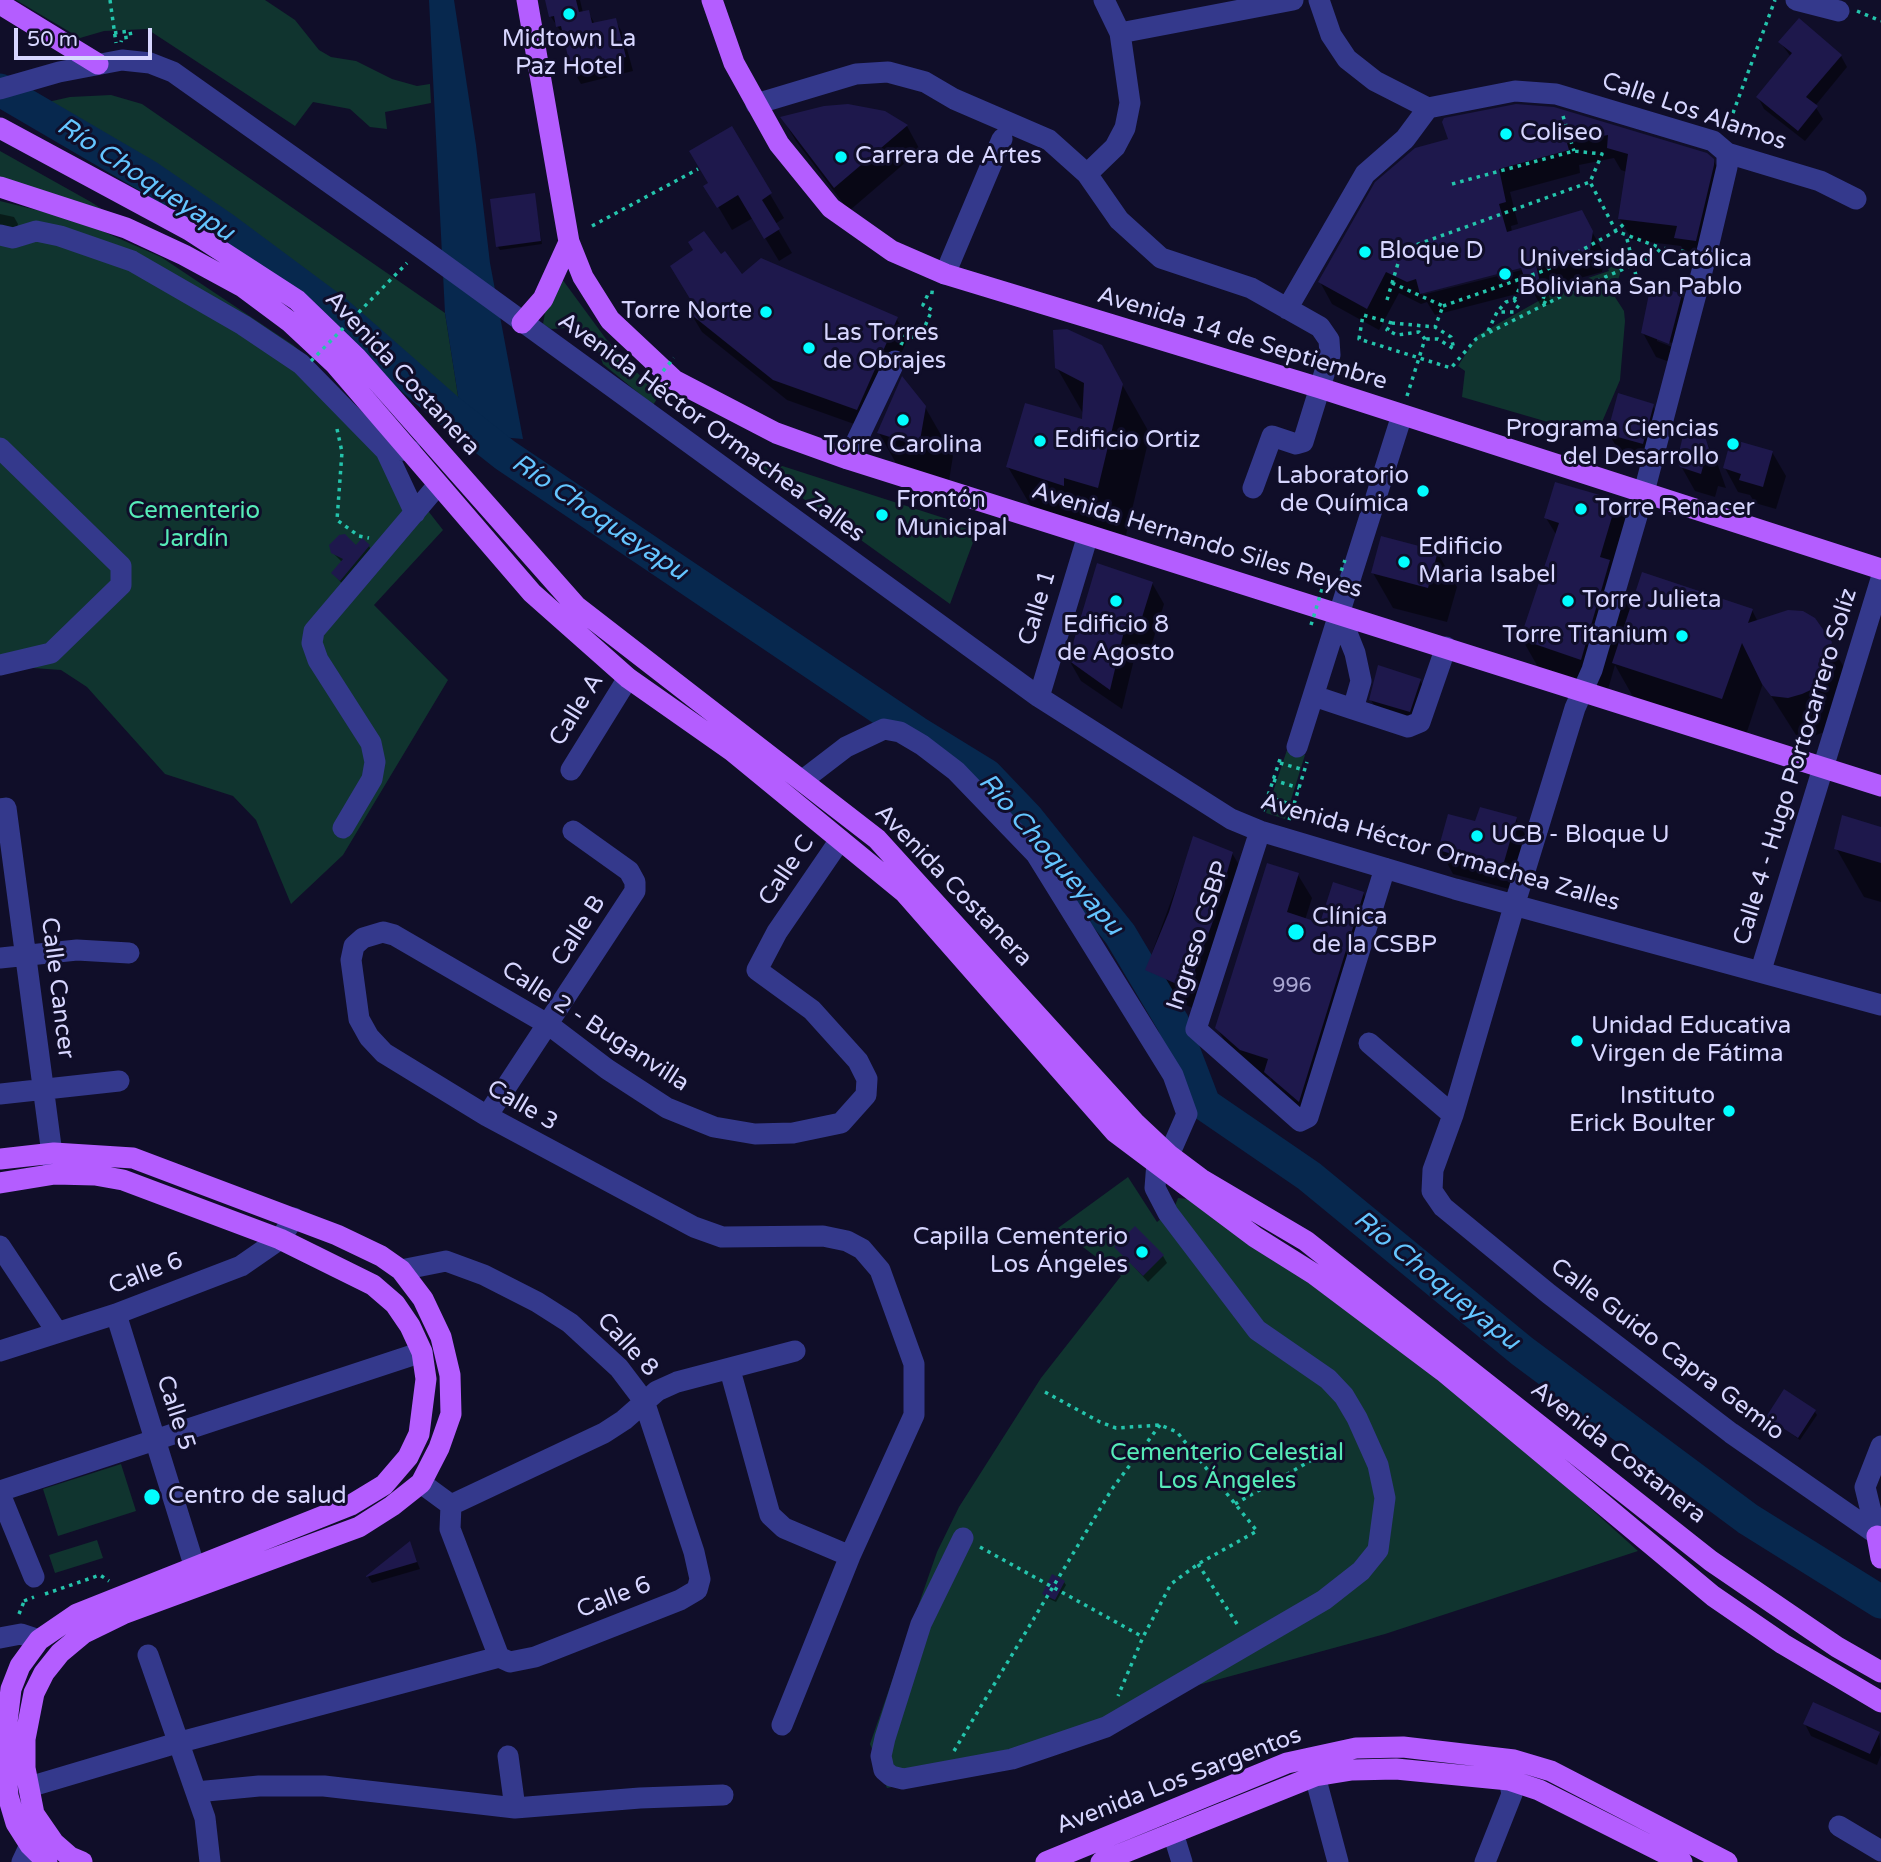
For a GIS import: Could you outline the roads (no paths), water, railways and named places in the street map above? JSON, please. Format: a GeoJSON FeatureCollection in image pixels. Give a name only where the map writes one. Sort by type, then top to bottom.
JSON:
{"type":"FeatureCollection","features":[{"type":"Feature","properties":{"kind":"main road","name":"Avenida Hernando Siles Reyes"},"geometry":{"type":"LineString","coordinates":[[527,0],[569,243],[583,277],[610,320],[674,380],[776,433],[848,459],[1881,786]]}},
{"type":"Feature","properties":{"kind":"main road","name":"Avenida 14 de Septiembre"},"geometry":{"type":"LineString","coordinates":[[712,0],[734,63],[779,144],[831,208],[892,251],[944,274],[1320,388],[1881,569]]}},
{"type":"Feature","properties":{"kind":"main road"},"geometry":{"type":"LineString","coordinates":[[0,4],[98,64]]}},
{"type":"Feature","properties":{"kind":"main road","name":"Avenida Costanera"},"geometry":{"type":"LineString","coordinates":[[0,128],[189,230],[298,300],[356,357],[576,606],[877,839],[1136,1124],[1163,1158],[1206,1201],[1314,1273],[1443,1371],[1713,1596],[1783,1644],[1881,1702]]}},
{"type":"Feature","properties":{"kind":"main road","name":"Avenida Costanera"},"geometry":{"type":"LineString","coordinates":[[0,187],[125,228],[243,287],[290,322],[334,363],[410,450],[437,486],[532,593],[628,678],[732,751],[905,893],[1115,1132],[1307,1241],[1712,1561],[1837,1647],[1881,1672]]}},
{"type":"Feature","properties":{"kind":"main road"},"geometry":{"type":"LineString","coordinates":[[522,323],[543,299],[569,243]]}},
{"type":"Feature","properties":{"kind":"main road"},"geometry":{"type":"LineString","coordinates":[[0,1159],[54,1153],[133,1158],[294,1218],[381,1256],[401,1270],[423,1300],[441,1337],[450,1375],[451,1414],[439,1448],[421,1483],[392,1506],[359,1527],[120,1606],[76,1614],[39,1640],[20,1666],[11,1689],[5,1726],[8,1796],[16,1823],[47,1862]]}},
{"type":"Feature","properties":{"kind":"main road"},"geometry":{"type":"LineString","coordinates":[[0,1183],[55,1174],[94,1175],[123,1180],[280,1238],[373,1285],[395,1304],[410,1326],[422,1352],[426,1397],[419,1434],[408,1457],[384,1485],[351,1505],[195,1569],[120,1606],[60,1653],[44,1673],[34,1693],[25,1739],[34,1814],[32,1846]]}},
{"type":"Feature","properties":{"kind":"main road"},"geometry":{"type":"LineString","coordinates":[[1879,1537],[1881,1558]]}},
{"type":"Feature","properties":{"kind":"main road","name":"Avenida Los Sargentos"},"geometry":{"type":"LineString","coordinates":[[1046,1862],[1169,1823],[1356,1748],[1402,1747],[1511,1770],[1551,1771],[1727,1862]]}},
{"type":"Feature","properties":{"kind":"main road","name":"Avenida Los Sargentos"},"geometry":{"type":"LineString","coordinates":[[1511,1770],[1539,1790],[1682,1862]]}},
{"type":"Feature","properties":{"kind":"main road","name":"Avenida Los Sargentos"},"geometry":{"type":"LineString","coordinates":[[1101,1862],[1169,1823]]}},
{"type":"Feature","properties":{"kind":"main road"},"geometry":{"type":"LineString","coordinates":[[32,1846],[82,1862]]}},
{"type":"Feature","properties":{"kind":"street"},"geometry":{"type":"LineString","coordinates":[[1087,174],[1115,147],[1125,128],[1130,103],[1120,33],[1104,0]]}},
{"type":"Feature","properties":{"kind":"street"},"geometry":{"type":"LineString","coordinates":[[1120,33],[1293,0]]}},
{"type":"Feature","properties":{"kind":"street"},"geometry":{"type":"LineString","coordinates":[[1287,309],[1366,174],[1405,139],[1428,108],[1375,81],[1347,59],[1331,35],[1320,0]]}},
{"type":"Feature","properties":{"kind":"street"},"geometry":{"type":"LineString","coordinates":[[1796,0],[1839,11]]}},
{"type":"Feature","properties":{"kind":"street","name":"Avenida Héctor Ormachea Zalles"},"geometry":{"type":"LineString","coordinates":[[0,89],[59,72],[137,60],[173,72],[424,250],[1039,696],[1231,819],[1261,821],[1385,868],[1881,1005]]}},
{"type":"Feature","properties":{"kind":"street"},"geometry":{"type":"LineString","coordinates":[[758,106],[856,75],[888,72],[925,82],[954,99],[1049,140],[1087,174],[1119,219],[1161,258],[1251,288],[1320,327],[1327,334],[1330,355],[1303,442],[1296,444],[1272,436],[1253,488]]}},
{"type":"Feature","properties":{"kind":"street","name":"Calle Los Alamos"},"geometry":{"type":"LineString","coordinates":[[1428,108],[1515,91],[1556,94],[1820,181],[1856,199]]}},
{"type":"Feature","properties":{"kind":"street"},"geometry":{"type":"LineString","coordinates":[[944,274],[1002,139]]}},
{"type":"Feature","properties":{"kind":"street"},"geometry":{"type":"LineString","coordinates":[[1369,1043],[1453,1115],[1514,903],[1582,690],[1591,670],[1644,492],[1727,167],[1724,149]]}},
{"type":"Feature","properties":{"kind":"street"},"geometry":{"type":"LineString","coordinates":[[0,235],[13,238],[36,231],[60,236],[132,261],[243,325],[301,364],[386,451],[415,513]]}},
{"type":"Feature","properties":{"kind":"street"},"geometry":{"type":"LineString","coordinates":[[848,459],[895,361]]}},
{"type":"Feature","properties":{"kind":"street"},"geometry":{"type":"LineString","coordinates":[[1301,757],[1314,696],[1402,415]]}},
{"type":"Feature","properties":{"kind":"street"},"geometry":{"type":"LineString","coordinates":[[0,448],[121,566],[121,585],[51,653],[0,664]]}},
{"type":"Feature","properties":{"kind":"street"},"geometry":{"type":"LineString","coordinates":[[386,451],[410,450]]}},
{"type":"Feature","properties":{"kind":"street"},"geometry":{"type":"LineString","coordinates":[[343,828],[372,779],[375,762],[371,743],[318,660],[312,643],[314,631],[437,486]]}},
{"type":"Feature","properties":{"kind":"street","name":"Calle 1"},"geometry":{"type":"LineString","coordinates":[[1039,696],[1088,535]]}},
{"type":"Feature","properties":{"kind":"street","name":"Calle 4 - Hugo Portocarrero Solíz"},"geometry":{"type":"LineString","coordinates":[[1762,970],[1881,579]]}},
{"type":"Feature","properties":{"kind":"street"},"geometry":{"type":"LineString","coordinates":[[1339,613],[1355,653],[1361,681],[1353,709]]}},
{"type":"Feature","properties":{"kind":"street"},"geometry":{"type":"LineString","coordinates":[[1314,696],[1408,727],[1420,722],[1446,647]]}},
{"type":"Feature","properties":{"kind":"street","name":"Calle A"},"geometry":{"type":"LineString","coordinates":[[571,770],[628,678]]}},
{"type":"Feature","properties":{"kind":"street"},"geometry":{"type":"LineString","coordinates":[[803,780],[846,747],[884,729],[900,732],[956,771],[1036,854],[1173,1075],[1187,1114],[1163,1158],[1155,1188],[1168,1213],[1257,1330],[1328,1378],[1344,1396],[1368,1438],[1385,1498],[1378,1550],[1361,1571],[1324,1600],[1106,1727],[1012,1759],[903,1779],[891,1776],[884,1770],[881,1756],[921,1623],[963,1538]]}},
{"type":"Feature","properties":{"kind":"street","name":"Calle Cancer"},"geometry":{"type":"LineString","coordinates":[[3,809],[27,954],[55,1174]]}},
{"type":"Feature","properties":{"kind":"street","name":"Ingreso CSBP"},"geometry":{"type":"LineString","coordinates":[[1261,821],[1196,1029],[1300,1121],[1308,1117],[1385,868]]}},
{"type":"Feature","properties":{"kind":"street","name":"Calle B"},"geometry":{"type":"LineString","coordinates":[[487,1116],[633,896],[633,876],[573,831]]}},
{"type":"Feature","properties":{"kind":"street","name":"Calle C"},"geometry":{"type":"LineString","coordinates":[[840,840],[777,932],[757,970],[812,1010],[858,1061],[867,1079],[866,1095],[856,1107]]}},
{"type":"Feature","properties":{"kind":"street","name":"Calle 2 - Buganvilla"},"geometry":{"type":"LineString","coordinates":[[354,946],[372,933],[394,935],[549,1025],[607,1069],[667,1108],[714,1127],[755,1133],[793,1133],[841,1123],[856,1107]]}},
{"type":"Feature","properties":{"kind":"street","name":"Calle 3"},"geometry":{"type":"LineString","coordinates":[[354,946],[351,960],[359,1019],[369,1037],[384,1053],[487,1116],[694,1227],[722,1237],[823,1236],[847,1241],[862,1249],[880,1270],[904,1329],[914,1363],[914,1415],[850,1556],[782,1725]]}},
{"type":"Feature","properties":{"kind":"street"},"geometry":{"type":"LineString","coordinates":[[0,958],[77,950],[130,953]]}},
{"type":"Feature","properties":{"kind":"street"},"geometry":{"type":"LineString","coordinates":[[0,1094],[119,1082]]}},
{"type":"Feature","properties":{"kind":"street","name":"Calle Guido Capra Gemio"},"geometry":{"type":"LineString","coordinates":[[1453,1115],[1433,1170],[1432,1191],[1443,1207],[1549,1294],[1731,1433],[1879,1537]]}},
{"type":"Feature","properties":{"kind":"street","name":"Calle 6"},"geometry":{"type":"LineString","coordinates":[[0,1351],[116,1314],[241,1266],[280,1238],[294,1218]]}},
{"type":"Feature","properties":{"kind":"street"},"geometry":{"type":"LineString","coordinates":[[0,1246],[57,1332]]}},
{"type":"Feature","properties":{"kind":"street","name":"Calle 8"},"geometry":{"type":"LineString","coordinates":[[401,1270],[446,1261],[484,1275],[537,1301],[570,1323],[605,1354],[645,1401],[686,1526],[700,1579]]}},
{"type":"Feature","properties":{"kind":"street","name":"Calle 5"},"geometry":{"type":"LineString","coordinates":[[116,1314],[195,1569]]}},
{"type":"Feature","properties":{"kind":"street"},"geometry":{"type":"LineString","coordinates":[[451,1505],[604,1433],[624,1420],[657,1391],[677,1382],[795,1351]]}},
{"type":"Feature","properties":{"kind":"street"},"geometry":{"type":"LineString","coordinates":[[34,1577],[0,1493],[156,1437],[422,1352]]}},
{"type":"Feature","properties":{"kind":"street"},"geometry":{"type":"LineString","coordinates":[[730,1370],[770,1515],[784,1528],[850,1556]]}},
{"type":"Feature","properties":{"kind":"street"},"geometry":{"type":"LineString","coordinates":[[1879,1537],[1865,1487],[1881,1446]]}},
{"type":"Feature","properties":{"kind":"street"},"geometry":{"type":"LineString","coordinates":[[421,1483],[451,1505]]}},
{"type":"Feature","properties":{"kind":"street"},"geometry":{"type":"LineString","coordinates":[[451,1505],[450,1529],[499,1657]]}},
{"type":"Feature","properties":{"kind":"street","name":"Calle 6"},"geometry":{"type":"LineString","coordinates":[[29,1787],[177,1743],[499,1657],[510,1662],[536,1657],[680,1600],[697,1590],[700,1579]]}},
{"type":"Feature","properties":{"kind":"street"},"geometry":{"type":"LineString","coordinates":[[5,1636],[39,1640]]}},
{"type":"Feature","properties":{"kind":"street"},"geometry":{"type":"LineString","coordinates":[[148,1655],[205,1818],[209,1862]]}},
{"type":"Feature","properties":{"kind":"street"},"geometry":{"type":"LineString","coordinates":[[508,1756],[515,1808]]}},
{"type":"Feature","properties":{"kind":"street"},"geometry":{"type":"LineString","coordinates":[[1313,1766],[1338,1862]]}},
{"type":"Feature","properties":{"kind":"street"},"geometry":{"type":"LineString","coordinates":[[1485,1862],[1512,1794],[1511,1770]]}},
{"type":"Feature","properties":{"kind":"street"},"geometry":{"type":"LineString","coordinates":[[196,1792],[260,1786],[324,1786],[515,1808],[640,1798],[723,1795]]}},
{"type":"Feature","properties":{"kind":"street"},"geometry":{"type":"LineString","coordinates":[[1169,1823],[1182,1862]]}},
{"type":"Feature","properties":{"kind":"street"},"geometry":{"type":"LineString","coordinates":[[1839,1826],[1881,1851]]}},
{"type":"Feature","properties":{"kind":"water"},"geometry":{"type":"Polygon","coordinates":[[[429,0],[454,0],[476,145],[490,263],[523,439],[464,434],[445,313],[429,0]]]}},
{"type":"Feature","properties":{"kind":"waterway","name":"Río Choqueyapu"},"geometry":{"type":"LineString","coordinates":[[0,90],[149,177],[222,227],[335,311],[448,410],[505,455],[916,732],[986,775],[1028,819],[1120,934],[1173,1023],[1204,1104],[1309,1176],[1522,1351],[1748,1519],[1881,1602]]}},
{"type":"Feature","properties":{"kind":"place","name":"Midtown La Paz Hotel"},"geometry":{"type":"Point","coordinates":[569,14]}},
{"type":"Feature","properties":{"kind":"place","name":"Coliseo"},"geometry":{"type":"Point","coordinates":[1506,134]}},
{"type":"Feature","properties":{"kind":"place","name":"Carrera de Artes"},"geometry":{"type":"Point","coordinates":[841,157]}},
{"type":"Feature","properties":{"kind":"place","name":"Bloque D"},"geometry":{"type":"Point","coordinates":[1365,252]}},
{"type":"Feature","properties":{"kind":"place","name":"Universidad Católica Boliviana San Pablo"},"geometry":{"type":"Point","coordinates":[1505,274]}},
{"type":"Feature","properties":{"kind":"place","name":"Torre Norte"},"geometry":{"type":"Point","coordinates":[766,312]}},
{"type":"Feature","properties":{"kind":"place","name":"Las Torres de Obrajes"},"geometry":{"type":"Point","coordinates":[809,348]}},
{"type":"Feature","properties":{"kind":"place","name":"Torre Carolina"},"geometry":{"type":"Point","coordinates":[903,420]}},
{"type":"Feature","properties":{"kind":"place","name":"Edificio Ortiz"},"geometry":{"type":"Point","coordinates":[1040,441]}},
{"type":"Feature","properties":{"kind":"place","name":"Programa Ciencias del Desarrollo"},"geometry":{"type":"Point","coordinates":[1733,444]}},
{"type":"Feature","properties":{"kind":"place","name":"Laboratorio de Química"},"geometry":{"type":"Point","coordinates":[1423,491]}},
{"type":"Feature","properties":{"kind":"place","name":"Torre Renacer"},"geometry":{"type":"Point","coordinates":[1581,509]}},
{"type":"Feature","properties":{"kind":"place","name":"Frontón Municipal"},"geometry":{"type":"Point","coordinates":[882,515]}},
{"type":"Feature","properties":{"kind":"place","name":"Edificio Maria Isabel"},"geometry":{"type":"Point","coordinates":[1404,562]}},
{"type":"Feature","properties":{"kind":"place","name":"Edificio 8 de Agosto"},"geometry":{"type":"Point","coordinates":[1116,601]}},
{"type":"Feature","properties":{"kind":"place","name":"Torre Julieta"},"geometry":{"type":"Point","coordinates":[1568,601]}},
{"type":"Feature","properties":{"kind":"place","name":"Torre Titanium"},"geometry":{"type":"Point","coordinates":[1682,636]}},
{"type":"Feature","properties":{"kind":"place","name":"UCB - Bloque U"},"geometry":{"type":"Point","coordinates":[1477,836]}},
{"type":"Feature","properties":{"kind":"place","name":"Clínica de la CSBP"},"geometry":{"type":"Point","coordinates":[1296,932]}},
{"type":"Feature","properties":{"kind":"place","name":"Unidad Educativa Virgen de Fátima"},"geometry":{"type":"Point","coordinates":[1577,1041]}},
{"type":"Feature","properties":{"kind":"place","name":"Instituto Erick Boulter"},"geometry":{"type":"Point","coordinates":[1729,1111]}},
{"type":"Feature","properties":{"kind":"place","name":"Capilla Cementerio Los Ángeles"},"geometry":{"type":"Point","coordinates":[1142,1252]}},
{"type":"Feature","properties":{"kind":"place","name":"Centro de salud"},"geometry":{"type":"Point","coordinates":[152,1497]}},
{"type":"Feature","properties":{"kind":"park label","name":"Cementerio Jardín"},"geometry":{"type":"Point","coordinates":[194,526]}},
{"type":"Feature","properties":{"kind":"park label","name":"Cementerio Celestial Los Ángeles"},"geometry":{"type":"Point","coordinates":[1227,1468]}}]}
